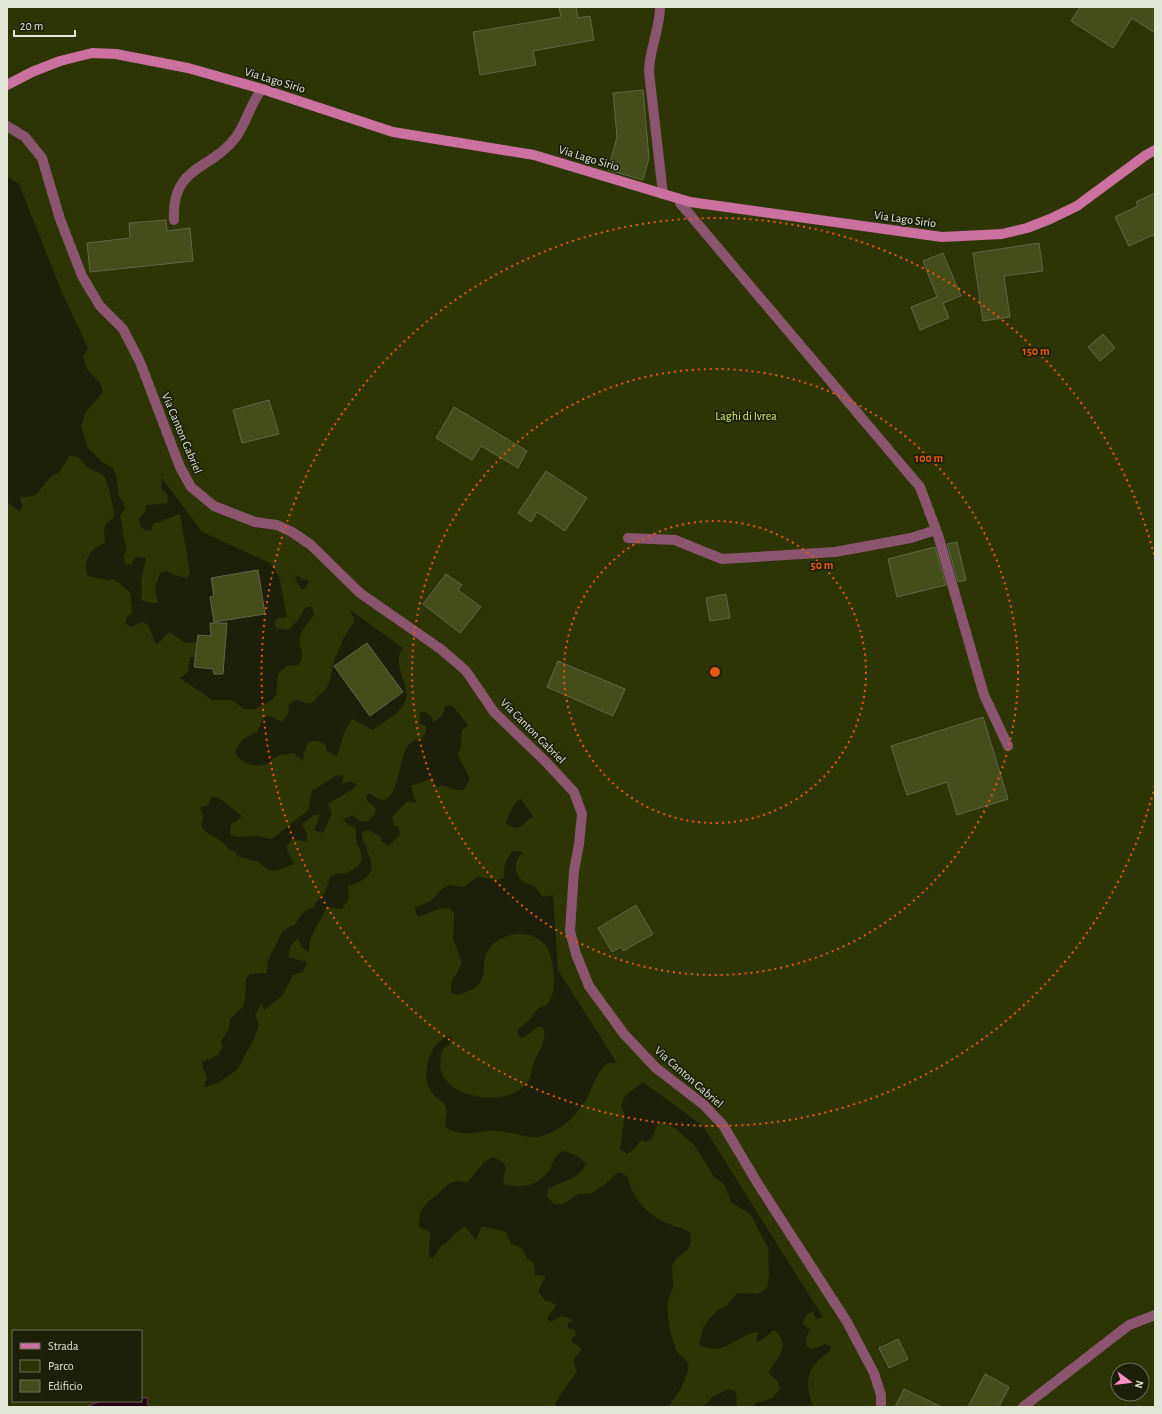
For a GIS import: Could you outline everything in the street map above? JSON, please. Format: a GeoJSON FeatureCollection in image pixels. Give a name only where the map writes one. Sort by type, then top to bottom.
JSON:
{"type":"FeatureCollection","features":[{"type":"Feature","properties":{"kind":"main road","name":"Via Lago Sirio"},"geometry":{"type":"LineString","coordinates":[[7,85],[60,60],[92,53],[116,54],[166,62],[262,89],[393,132],[534,155],[685,202],[942,237],[1002,234],[1027,228],[1050,219],[1077,206],[1146,154],[1155,150]]}},
{"type":"Feature","properties":{"kind":"street"},"geometry":{"type":"LineString","coordinates":[[660,7],[658,23],[649,58],[649,72],[663,194]]}},
{"type":"Feature","properties":{"kind":"street"},"geometry":{"type":"LineString","coordinates":[[174,220],[173,203],[180,188],[190,174],[226,148],[236,137],[254,99],[262,89]]}},
{"type":"Feature","properties":{"kind":"street","name":"Via Canton Gabriel"},"geometry":{"type":"LineString","coordinates":[[7,126],[25,136],[42,158],[60,220],[82,276],[100,306],[123,329],[140,362],[180,467],[191,487],[214,506],[255,522],[277,525],[292,532],[311,545],[360,593],[442,650],[466,671],[494,712],[545,760],[574,792],[582,814],[574,871],[570,932],[576,954],[589,986],[624,1034],[656,1068],[704,1105],[723,1125],[758,1184],[847,1322],[874,1373],[881,1395],[881,1407]]}},
{"type":"Feature","properties":{"kind":"street"},"geometry":{"type":"LineString","coordinates":[[685,202],[920,487],[936,530],[984,695],[1008,746]]}},
{"type":"Feature","properties":{"kind":"street"},"geometry":{"type":"LineString","coordinates":[[628,538],[676,540],[722,559],[835,552],[911,538],[936,530]]}},
{"type":"Feature","properties":{"kind":"street"},"geometry":{"type":"LineString","coordinates":[[1023,1407],[1129,1325],[1155,1315]]}},
{"type":"Feature","properties":{"kind":"green space","name":"Laghi di Ivrea"},"geometry":{"type":"Polygon","coordinates":[[[7,7],[1155,7],[1155,1407],[813,1407],[808,1389],[809,1375],[816,1363],[830,1351],[831,1346],[825,1344],[813,1349],[807,1347],[806,1338],[810,1329],[802,1324],[807,1314],[812,1311],[816,1319],[823,1317],[703,1126],[643,1082],[625,1096],[621,1106],[625,1115],[620,1149],[627,1154],[635,1148],[641,1140],[646,1142],[652,1139],[657,1125],[662,1122],[675,1128],[695,1146],[714,1177],[724,1184],[731,1202],[751,1215],[768,1248],[769,1275],[767,1288],[758,1294],[737,1293],[726,1306],[718,1310],[709,1319],[703,1328],[699,1345],[709,1348],[724,1347],[743,1337],[758,1332],[756,1342],[762,1340],[774,1330],[779,1335],[783,1346],[782,1351],[768,1372],[778,1382],[780,1388],[773,1398],[756,1403],[752,1407],[737,1407],[736,1392],[729,1389],[714,1396],[702,1407],[669,1407],[684,1382],[689,1364],[677,1351],[673,1340],[668,1311],[668,1298],[673,1288],[672,1267],[677,1258],[689,1247],[691,1242],[691,1234],[682,1228],[658,1219],[646,1209],[633,1192],[627,1176],[618,1172],[604,1185],[592,1193],[578,1194],[563,1204],[554,1204],[547,1197],[548,1189],[575,1177],[586,1164],[576,1155],[564,1151],[554,1158],[550,1169],[543,1178],[533,1184],[522,1186],[504,1184],[503,1178],[506,1169],[503,1162],[493,1157],[484,1162],[467,1183],[456,1182],[447,1185],[424,1207],[421,1211],[419,1220],[419,1227],[430,1232],[429,1257],[433,1258],[442,1245],[448,1242],[452,1236],[465,1227],[476,1240],[482,1226],[506,1232],[511,1244],[523,1249],[527,1259],[534,1263],[535,1275],[546,1276],[538,1291],[545,1301],[552,1302],[556,1306],[547,1318],[550,1322],[562,1316],[573,1320],[568,1323],[568,1328],[575,1330],[576,1336],[572,1338],[572,1342],[582,1349],[573,1360],[577,1371],[555,1407],[150,1407],[147,1404],[148,1398],[142,1398],[142,1330],[12,1330],[12,1402],[98,1402],[86,1407],[7,1407],[7,502],[19,511],[23,507],[20,498],[36,495],[52,475],[59,473],[69,456],[78,457],[88,468],[103,475],[109,488],[114,517],[104,528],[105,543],[95,548],[87,560],[86,570],[88,576],[108,580],[114,579],[130,592],[132,613],[127,617],[125,623],[131,627],[142,622],[148,625],[156,645],[170,632],[185,643],[197,642],[195,657],[190,657],[188,672],[180,678],[212,700],[231,700],[245,709],[255,709],[271,701],[276,695],[278,674],[286,666],[299,665],[302,656],[299,641],[301,634],[314,615],[312,607],[306,607],[297,621],[288,630],[276,628],[274,622],[279,618],[287,617],[279,576],[270,563],[202,532],[162,478],[161,488],[167,494],[168,503],[146,505],[145,512],[139,519],[141,527],[145,530],[151,531],[153,524],[180,514],[190,573],[187,578],[174,575],[167,571],[160,573],[155,588],[158,603],[151,603],[141,600],[141,580],[146,558],[136,557],[131,564],[125,564],[124,557],[127,549],[120,516],[125,508],[119,497],[116,474],[113,468],[101,461],[88,448],[81,426],[86,412],[103,392],[100,383],[87,369],[83,357],[88,348],[62,292],[19,184],[7,176],[7,7]],[[295,575],[297,583],[302,590],[307,586],[309,581],[295,575]],[[350,610],[354,618],[353,624],[343,639],[334,661],[330,680],[326,689],[310,704],[297,700],[289,704],[288,714],[282,722],[270,716],[264,717],[257,732],[243,739],[235,751],[239,758],[243,761],[251,765],[260,766],[268,763],[277,756],[293,753],[303,761],[306,746],[314,741],[325,744],[327,751],[337,756],[344,733],[352,719],[373,730],[394,715],[404,704],[406,690],[399,662],[399,655],[403,648],[350,610]],[[452,705],[445,706],[442,716],[433,722],[431,715],[425,712],[420,712],[420,724],[426,726],[426,732],[422,738],[410,743],[404,752],[398,779],[391,795],[386,799],[379,799],[369,793],[366,796],[367,801],[376,809],[374,815],[368,821],[361,822],[353,815],[343,819],[347,824],[355,828],[357,844],[360,849],[362,860],[357,867],[345,874],[339,873],[330,877],[325,893],[316,902],[314,907],[304,912],[295,925],[286,928],[283,931],[269,959],[267,973],[250,974],[246,979],[245,999],[242,1008],[230,1019],[229,1029],[221,1041],[223,1047],[218,1055],[202,1062],[207,1077],[204,1087],[216,1084],[237,1070],[255,1037],[259,1024],[255,1015],[262,1003],[264,1010],[282,996],[293,975],[303,972],[307,962],[288,957],[291,945],[298,939],[301,946],[309,953],[309,946],[313,934],[326,907],[342,909],[349,899],[348,886],[361,881],[369,875],[371,871],[371,860],[366,845],[363,842],[362,832],[369,830],[381,837],[381,841],[388,846],[400,835],[399,827],[394,825],[392,817],[408,801],[416,803],[411,786],[433,778],[434,784],[438,787],[442,785],[456,790],[464,790],[470,779],[458,755],[461,747],[462,731],[468,725],[452,705]],[[337,775],[312,791],[308,810],[271,839],[257,836],[239,837],[230,835],[231,824],[242,816],[219,798],[211,797],[208,805],[200,808],[203,816],[201,825],[206,832],[236,852],[237,856],[258,862],[268,870],[276,871],[294,864],[286,847],[292,839],[307,842],[307,834],[302,824],[314,815],[320,815],[314,830],[323,833],[332,814],[328,804],[357,785],[350,781],[342,784],[344,776],[337,775]],[[521,799],[515,803],[505,823],[515,828],[523,825],[533,817],[521,799]],[[513,851],[508,857],[504,871],[504,878],[498,880],[477,877],[464,887],[449,885],[442,889],[431,901],[414,908],[418,916],[445,908],[449,908],[454,913],[453,939],[462,963],[451,983],[451,993],[458,995],[477,986],[482,978],[487,952],[493,944],[510,935],[529,935],[537,938],[544,944],[551,957],[554,987],[550,1001],[537,1010],[517,1031],[520,1038],[525,1037],[539,1026],[544,1029],[542,1045],[534,1063],[530,1078],[518,1091],[506,1096],[492,1098],[478,1097],[464,1093],[453,1087],[444,1078],[440,1066],[442,1051],[450,1043],[451,1036],[439,1042],[431,1053],[427,1065],[427,1082],[432,1092],[445,1106],[447,1112],[445,1127],[458,1133],[496,1131],[530,1137],[545,1135],[564,1125],[579,1111],[599,1072],[607,1063],[617,1063],[558,970],[553,895],[543,897],[532,885],[525,883],[520,878],[516,871],[516,863],[523,853],[513,851]]]}},
{"type":"Feature","properties":{"kind":"shaded area"},"geometry":{"type":"Polygon","coordinates":[[[142,1398],[148,1398],[147,1404],[150,1407],[86,1407],[98,1402],[142,1402],[142,1398]]]}},
{"type":"Feature","properties":{"kind":"building"},"geometry":{"type":"Polygon","coordinates":[[[559,7],[576,7],[578,18],[590,16],[594,40],[533,51],[536,65],[480,75],[473,32],[561,17],[559,7]]]}},
{"type":"Feature","properties":{"kind":"building"},"geometry":{"type":"Polygon","coordinates":[[[1080,7],[1155,7],[1155,33],[1132,18],[1113,48],[1071,21],[1080,7]]]}},
{"type":"Feature","properties":{"kind":"building"},"geometry":{"type":"Polygon","coordinates":[[[643,90],[649,158],[643,180],[608,170],[617,137],[613,93],[643,90]]]}},
{"type":"Feature","properties":{"kind":"building"},"geometry":{"type":"Polygon","coordinates":[[[1155,193],[1155,238],[1153,235],[1129,246],[1115,217],[1138,206],[1136,202],[1155,193]]]}},
{"type":"Feature","properties":{"kind":"building"},"geometry":{"type":"Polygon","coordinates":[[[166,220],[167,231],[190,228],[193,261],[90,272],[87,243],[130,238],[129,223],[166,220]]]}},
{"type":"Feature","properties":{"kind":"building"},"geometry":{"type":"Polygon","coordinates":[[[1039,243],[1043,271],[1004,276],[1010,317],[983,321],[973,253],[1039,243]]]}},
{"type":"Feature","properties":{"kind":"building"},"geometry":{"type":"Polygon","coordinates":[[[943,253],[961,296],[943,303],[949,318],[920,330],[911,307],[937,297],[923,261],[943,253]]]}},
{"type":"Feature","properties":{"kind":"building"},"geometry":{"type":"Polygon","coordinates":[[[1103,334],[1115,348],[1100,361],[1088,347],[1103,334]]]}},
{"type":"Feature","properties":{"kind":"building"},"geometry":{"type":"Polygon","coordinates":[[[269,400],[279,434],[242,443],[233,410],[269,400]]]}},
{"type":"Feature","properties":{"kind":"building"},"geometry":{"type":"Polygon","coordinates":[[[454,407],[527,451],[518,468],[481,446],[472,460],[436,438],[454,407]]]}},
{"type":"Feature","properties":{"kind":"building"},"geometry":{"type":"Polygon","coordinates":[[[546,471],[587,498],[565,531],[537,512],[531,522],[518,513],[546,471]]]}},
{"type":"Feature","properties":{"kind":"building"},"geometry":{"type":"Polygon","coordinates":[[[957,542],[966,580],[958,582],[947,544],[957,542]]]}},
{"type":"Feature","properties":{"kind":"building"},"geometry":{"type":"Polygon","coordinates":[[[935,547],[946,585],[897,597],[888,559],[935,547]]]}},
{"type":"Feature","properties":{"kind":"building"},"geometry":{"type":"Polygon","coordinates":[[[258,570],[265,614],[214,622],[210,597],[214,596],[211,578],[258,570]]]}},
{"type":"Feature","properties":{"kind":"building"},"geometry":{"type":"Polygon","coordinates":[[[446,574],[462,585],[458,590],[481,607],[460,633],[423,604],[446,574]]]}},
{"type":"Feature","properties":{"kind":"building"},"geometry":{"type":"Polygon","coordinates":[[[726,594],[730,618],[710,621],[706,598],[726,594]]]}},
{"type":"Feature","properties":{"kind":"building"},"geometry":{"type":"Polygon","coordinates":[[[210,623],[227,623],[223,674],[214,674],[213,669],[194,667],[198,635],[211,636],[210,623]]]}},
{"type":"Feature","properties":{"kind":"building"},"geometry":{"type":"Polygon","coordinates":[[[367,643],[403,692],[370,716],[334,666],[367,643]]]}},
{"type":"Feature","properties":{"kind":"building"},"geometry":{"type":"Polygon","coordinates":[[[558,661],[625,689],[613,716],[547,687],[558,661]]]}},
{"type":"Feature","properties":{"kind":"building"},"geometry":{"type":"Polygon","coordinates":[[[983,717],[1008,799],[957,815],[947,782],[907,795],[891,746],[983,717]]]}},
{"type":"Feature","properties":{"kind":"building"},"geometry":{"type":"Polygon","coordinates":[[[636,905],[653,934],[623,951],[621,947],[612,952],[598,928],[636,905]]]}},
{"type":"Feature","properties":{"kind":"building"},"geometry":{"type":"Polygon","coordinates":[[[898,1339],[908,1359],[889,1368],[879,1348],[898,1339]]]}},
{"type":"Feature","properties":{"kind":"building"},"geometry":{"type":"Polygon","coordinates":[[[985,1374],[1009,1387],[999,1407],[968,1407],[985,1374]]]}},
{"type":"Feature","properties":{"kind":"building"},"geometry":{"type":"Polygon","coordinates":[[[904,1389],[942,1407],[895,1407],[904,1389]]]}}]}
